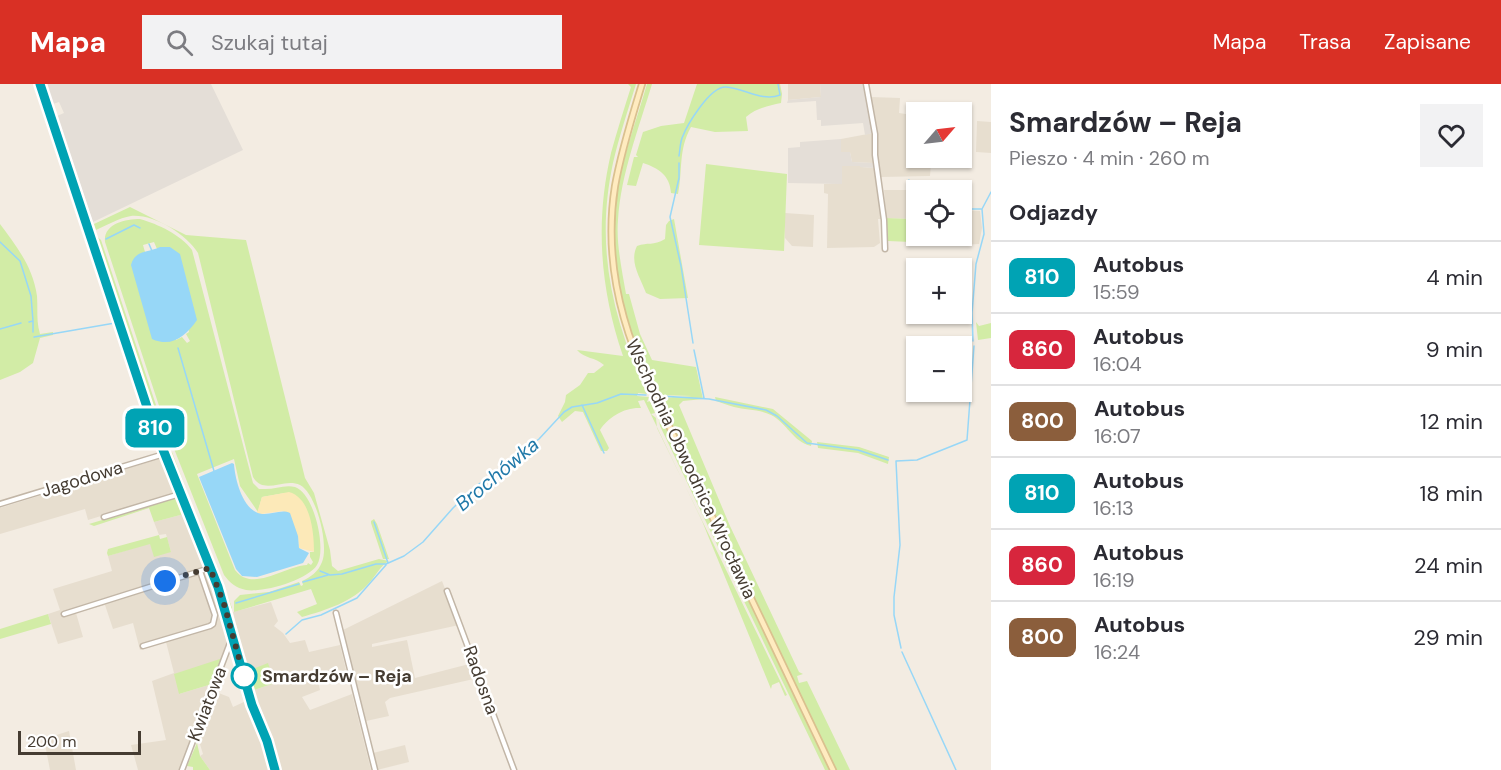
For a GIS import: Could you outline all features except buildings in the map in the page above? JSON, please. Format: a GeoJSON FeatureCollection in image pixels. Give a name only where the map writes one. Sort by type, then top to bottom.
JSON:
{"type":"FeatureCollection","features":[{"type":"Feature","properties":{"kind":"main road"},"geometry":{"type":"LineString","coordinates":[[40,84],[165,454],[210,568],[252,705],[267,741],[275,770]]}},
{"type":"Feature","properties":{"kind":"main road","name":"Wschodnia Obwodnica Wrocławia"},"geometry":{"type":"LineString","coordinates":[[642,84],[617,177],[611,232],[613,266],[622,315],[632,346],[651,389],[832,770]]}},
{"type":"Feature","properties":{"kind":"street"},"geometry":{"type":"LineString","coordinates":[[866,84],[875,134],[875,155],[884,220],[885,249]]}},
{"type":"Feature","properties":{"kind":"street","name":"Jagodowa"},"geometry":{"type":"LineString","coordinates":[[0,504],[165,454]]}},
{"type":"Feature","properties":{"kind":"street"},"geometry":{"type":"LineString","coordinates":[[104,517],[180,494]]}},
{"type":"Feature","properties":{"kind":"street"},"geometry":{"type":"LineString","coordinates":[[64,614],[210,568]]}},
{"type":"Feature","properties":{"kind":"street"},"geometry":{"type":"LineString","coordinates":[[142,646],[213,624],[215,615],[200,571]]}},
{"type":"Feature","properties":{"kind":"street","name":"Radosna"},"geometry":{"type":"LineString","coordinates":[[447,591],[514,770]]}},
{"type":"Feature","properties":{"kind":"street"},"geometry":{"type":"LineString","coordinates":[[336,613],[375,770]]}},
{"type":"Feature","properties":{"kind":"street","name":"Kwiatowa"},"geometry":{"type":"LineString","coordinates":[[182,770],[230,643],[234,641]]}},
{"type":"Feature","properties":{"kind":"shaded area"},"geometry":{"type":"Polygon","coordinates":[[[45,84],[211,84],[243,150],[93,222],[57,116],[64,113],[59,102],[53,104],[45,84]]]}},
{"type":"Feature","properties":{"kind":"shaded area"},"geometry":{"type":"Polygon","coordinates":[[[788,84],[820,84],[821,97],[788,100],[788,84]]]}},
{"type":"Feature","properties":{"kind":"shaded area"},"geometry":{"type":"Polygon","coordinates":[[[820,84],[863,84],[873,133],[865,135],[863,123],[821,126],[821,120],[817,120],[816,101],[787,103],[788,100],[821,97],[820,84]]]}},
{"type":"Feature","properties":{"kind":"shaded area"},"geometry":{"type":"Polygon","coordinates":[[[871,97],[900,98],[899,113],[906,114],[906,168],[931,168],[930,176],[881,177],[878,133],[871,97]]]}},
{"type":"Feature","properties":{"kind":"shaded area"},"geometry":{"type":"Polygon","coordinates":[[[977,121],[991,122],[991,153],[976,152],[977,121]]]}},
{"type":"Feature","properties":{"kind":"shaded area"},"geometry":{"type":"Polygon","coordinates":[[[873,133],[873,163],[852,162],[850,152],[841,152],[841,139],[873,133]]]}},
{"type":"Feature","properties":{"kind":"shaded area"},"geometry":{"type":"Polygon","coordinates":[[[841,139],[841,152],[850,152],[852,162],[873,163],[874,168],[842,166],[842,184],[788,183],[788,148],[800,147],[800,142],[841,139]]]}},
{"type":"Feature","properties":{"kind":"shaded area"},"geometry":{"type":"Polygon","coordinates":[[[842,166],[874,168],[881,219],[878,219],[880,243],[874,247],[827,248],[828,194],[824,193],[824,184],[842,183],[842,166]]]}},
{"type":"Feature","properties":{"kind":"shaded area"},"geometry":{"type":"Polygon","coordinates":[[[884,190],[906,190],[906,219],[886,218],[884,190]]]}},
{"type":"Feature","properties":{"kind":"shaded area"},"geometry":{"type":"Polygon","coordinates":[[[972,211],[980,211],[982,228],[979,244],[972,244],[972,211]]]}},
{"type":"Feature","properties":{"kind":"shaded area"},"geometry":{"type":"Polygon","coordinates":[[[785,213],[814,215],[813,247],[792,246],[785,238],[785,213]]]}},
{"type":"Feature","properties":{"kind":"shaded area"},"geometry":{"type":"Polygon","coordinates":[[[161,458],[175,489],[173,494],[88,520],[85,509],[0,534],[0,508],[161,458]]]}},
{"type":"Feature","properties":{"kind":"shaded area"},"geometry":{"type":"Polygon","coordinates":[[[184,514],[223,615],[229,641],[223,658],[179,694],[212,684],[179,770],[138,770],[131,745],[166,740],[152,681],[174,673],[166,642],[140,650],[133,623],[113,629],[105,605],[76,613],[83,637],[58,644],[48,614],[60,610],[53,589],[112,571],[108,556],[150,543],[171,552],[166,534],[159,535],[154,522],[184,514]]]}},
{"type":"Feature","properties":{"kind":"shaded area"},"geometry":{"type":"Polygon","coordinates":[[[442,581],[459,625],[372,644],[372,647],[407,640],[415,678],[473,663],[478,678],[390,698],[385,702],[389,716],[366,721],[343,630],[442,581]]]}},
{"type":"Feature","properties":{"kind":"shaded area"},"geometry":{"type":"Polygon","coordinates":[[[271,602],[278,621],[274,626],[290,643],[305,640],[309,652],[340,645],[346,670],[317,677],[320,690],[302,697],[310,710],[352,694],[371,770],[278,770],[253,697],[254,690],[275,683],[268,664],[248,671],[233,612],[271,602]]]}},
{"type":"Feature","properties":{"kind":"shaded area"},"geometry":{"type":"Polygon","coordinates":[[[216,692],[229,697],[233,707],[246,701],[262,739],[271,770],[210,770],[200,756],[203,754],[198,738],[216,692]]]}},
{"type":"Feature","properties":{"kind":"shaded area"},"geometry":{"type":"Polygon","coordinates":[[[69,731],[76,770],[50,770],[44,739],[69,731]]]}},
{"type":"Feature","properties":{"kind":"shaded area"},"geometry":{"type":"Polygon","coordinates":[[[405,745],[409,762],[377,770],[373,753],[405,745]]]}},
{"type":"Feature","properties":{"kind":"green space"},"geometry":{"type":"Polygon","coordinates":[[[628,84],[636,84],[613,163],[606,224],[607,253],[616,310],[624,338],[647,394],[638,393],[637,396],[649,397],[647,402],[650,401],[655,413],[651,414],[656,418],[657,427],[644,400],[638,401],[641,408],[623,411],[603,425],[600,430],[609,448],[607,451],[601,451],[583,412],[575,411],[562,422],[558,416],[566,395],[580,385],[588,373],[594,373],[604,365],[577,350],[623,356],[609,306],[602,255],[602,230],[606,179],[611,153],[631,87],[628,84]]]}},
{"type":"Feature","properties":{"kind":"green space"},"geometry":{"type":"Polygon","coordinates":[[[647,84],[652,84],[627,168],[618,220],[619,248],[626,294],[629,294],[640,334],[652,360],[696,367],[703,399],[683,401],[679,405],[730,526],[799,672],[803,674],[797,676],[799,683],[807,681],[850,770],[836,770],[665,412],[662,403],[665,401],[661,398],[692,396],[659,395],[659,389],[657,390],[646,368],[628,322],[617,274],[614,225],[618,185],[647,84]]]}},
{"type":"Feature","properties":{"kind":"green space"},"geometry":{"type":"Polygon","coordinates":[[[697,84],[780,84],[781,103],[758,109],[746,117],[748,131],[715,132],[691,127],[682,152],[678,194],[671,193],[663,174],[643,163],[636,186],[627,185],[634,157],[638,157],[636,155],[643,132],[661,126],[684,123],[697,84]]]}},
{"type":"Feature","properties":{"kind":"green space"},"geometry":{"type":"Polygon","coordinates":[[[706,164],[787,174],[784,251],[699,245],[706,164]]]}},
{"type":"Feature","properties":{"kind":"green space"},"geometry":{"type":"Polygon","coordinates":[[[130,207],[186,235],[246,240],[305,478],[314,493],[330,550],[332,566],[338,571],[379,559],[389,561],[356,595],[330,608],[302,617],[297,612],[317,604],[311,589],[234,612],[234,601],[240,595],[269,592],[299,582],[301,586],[303,585],[302,581],[311,576],[322,562],[324,544],[320,521],[312,499],[300,485],[287,483],[268,486],[253,477],[198,253],[193,246],[178,232],[159,222],[140,216],[122,218],[96,230],[94,224],[130,207]]]}},
{"type":"Feature","properties":{"kind":"green space"},"geometry":{"type":"Polygon","coordinates":[[[886,218],[906,219],[906,242],[888,241],[886,218]]]}},
{"type":"Feature","properties":{"kind":"green space"},"geometry":{"type":"Polygon","coordinates":[[[134,219],[147,221],[169,231],[192,250],[253,483],[259,489],[295,487],[302,491],[313,510],[319,535],[320,557],[312,571],[304,576],[284,584],[246,590],[234,585],[224,575],[169,436],[105,242],[105,236],[111,227],[134,219]],[[154,242],[143,245],[145,252],[143,252],[176,340],[182,337],[187,343],[190,341],[186,334],[189,332],[170,247],[157,249],[154,242]],[[234,459],[197,474],[235,570],[250,579],[259,579],[308,563],[311,565],[313,562],[310,552],[314,552],[285,493],[262,497],[258,512],[240,486],[234,459]]]}},
{"type":"Feature","properties":{"kind":"green space"},"geometry":{"type":"Polygon","coordinates":[[[674,219],[688,298],[660,299],[646,293],[636,270],[635,252],[637,246],[665,239],[666,225],[674,219]]]}},
{"type":"Feature","properties":{"kind":"green space"},"geometry":{"type":"Polygon","coordinates":[[[0,224],[32,276],[37,296],[40,334],[53,332],[53,335],[40,338],[33,363],[20,372],[0,380],[0,224]]]}},
{"type":"Feature","properties":{"kind":"green space"},"geometry":{"type":"Polygon","coordinates":[[[94,234],[101,240],[171,450],[167,452],[155,423],[94,234]]]}},
{"type":"Feature","properties":{"kind":"green space"},"geometry":{"type":"Polygon","coordinates":[[[976,322],[979,326],[991,323],[991,338],[978,340],[976,322]]]}},
{"type":"Feature","properties":{"kind":"green space"},"geometry":{"type":"Polygon","coordinates":[[[715,397],[773,409],[812,441],[811,446],[799,441],[777,418],[762,412],[729,406],[716,401],[715,397]]]}},
{"type":"Feature","properties":{"kind":"green space"},"geometry":{"type":"Polygon","coordinates":[[[657,410],[829,770],[825,770],[660,426],[657,410]]]}},
{"type":"Feature","properties":{"kind":"green space"},"geometry":{"type":"Polygon","coordinates":[[[817,442],[859,447],[889,457],[888,464],[858,453],[818,448],[817,442]]]}},
{"type":"Feature","properties":{"kind":"green space"},"geometry":{"type":"Polygon","coordinates":[[[172,452],[188,494],[184,495],[167,456],[172,452]]]}},
{"type":"Feature","properties":{"kind":"green space"},"geometry":{"type":"Polygon","coordinates":[[[684,484],[787,695],[785,696],[779,682],[772,685],[771,689],[702,521],[684,484]]]}},
{"type":"Feature","properties":{"kind":"green space"},"geometry":{"type":"Polygon","coordinates":[[[178,497],[184,514],[154,522],[149,508],[94,526],[89,524],[178,497]]]}},
{"type":"Feature","properties":{"kind":"green space"},"geometry":{"type":"Polygon","coordinates":[[[374,519],[389,559],[383,559],[371,523],[374,519]]]}},
{"type":"Feature","properties":{"kind":"green space"},"geometry":{"type":"Polygon","coordinates":[[[200,524],[216,564],[212,565],[196,527],[200,524]]]}},
{"type":"Feature","properties":{"kind":"green space"},"geometry":{"type":"Polygon","coordinates":[[[159,535],[160,539],[167,537],[171,552],[154,557],[150,544],[108,556],[108,549],[159,535]]]}},
{"type":"Feature","properties":{"kind":"green space"},"geometry":{"type":"Polygon","coordinates":[[[217,566],[232,608],[230,610],[213,570],[217,566]]]}},
{"type":"Feature","properties":{"kind":"green space"},"geometry":{"type":"Polygon","coordinates":[[[48,614],[51,624],[0,639],[0,629],[48,614]]]}},
{"type":"Feature","properties":{"kind":"green space"},"geometry":{"type":"Polygon","coordinates":[[[223,658],[212,684],[179,694],[174,674],[223,658]]]}},
{"type":"Feature","properties":{"kind":"green space"},"geometry":{"type":"Polygon","coordinates":[[[268,663],[275,683],[254,690],[248,671],[268,663]]]}},
{"type":"Feature","properties":{"kind":"green space"},"geometry":{"type":"Polygon","coordinates":[[[197,743],[200,756],[210,770],[193,770],[193,767],[187,766],[197,743]]]}},
{"type":"Feature","properties":{"kind":"sand"},"geometry":{"type":"Polygon","coordinates":[[[289,492],[302,501],[307,509],[312,526],[314,552],[299,548],[298,536],[283,511],[257,513],[262,497],[289,492]]]}},
{"type":"Feature","properties":{"kind":"water"},"geometry":{"type":"Polygon","coordinates":[[[160,247],[170,247],[180,254],[197,320],[178,339],[166,342],[152,339],[131,265],[139,254],[160,247]]]}},
{"type":"Feature","properties":{"kind":"water"},"geometry":{"type":"Polygon","coordinates":[[[232,463],[241,494],[255,512],[290,513],[298,536],[299,548],[309,553],[303,563],[257,577],[242,576],[236,569],[199,477],[232,463]]]}},
{"type":"Feature","properties":{"kind":"waterway"},"geometry":{"type":"LineString","coordinates":[[679,156],[682,138],[689,124],[706,99],[713,93],[726,87],[773,97],[780,95],[778,84]]}},
{"type":"Feature","properties":{"kind":"waterway"},"geometry":{"type":"LineString","coordinates":[[679,163],[679,178],[670,217],[681,266],[693,343]]}},
{"type":"Feature","properties":{"kind":"waterway","name":"Brochówka"},"geometry":{"type":"LineString","coordinates":[[973,341],[972,313],[976,264],[984,234],[982,209],[991,192]]}},
{"type":"Feature","properties":{"kind":"waterway"},"geometry":{"type":"LineString","coordinates":[[972,209],[981,209]]}},
{"type":"Feature","properties":{"kind":"waterway","name":"Brochówka"},"geometry":{"type":"LineString","coordinates":[[106,239],[134,225],[140,228]]}},
{"type":"Feature","properties":{"kind":"waterway"},"geometry":{"type":"LineString","coordinates":[[97,239],[148,397]]}},
{"type":"Feature","properties":{"kind":"waterway"},"geometry":{"type":"LineString","coordinates":[[0,242],[20,261],[31,296],[33,321]]}},
{"type":"Feature","properties":{"kind":"waterway","name":"Brochówka"},"geometry":{"type":"LineString","coordinates":[[149,244],[152,251]]}},
{"type":"Feature","properties":{"kind":"waterway"},"geometry":{"type":"LineString","coordinates":[[29,322],[33,321],[33,332]]}},
{"type":"Feature","properties":{"kind":"waterway"},"geometry":{"type":"LineString","coordinates":[[0,329],[21,323]]}},
{"type":"Feature","properties":{"kind":"waterway"},"geometry":{"type":"LineString","coordinates":[[34,337],[115,323]]}},
{"type":"Feature","properties":{"kind":"waterway"},"geometry":{"type":"LineString","coordinates":[[901,648],[894,615],[900,545],[896,461],[917,460],[967,440],[974,346]]}},
{"type":"Feature","properties":{"kind":"waterway","name":"Brochówka"},"geometry":{"type":"LineString","coordinates":[[178,348],[214,471]]}},
{"type":"Feature","properties":{"kind":"waterway"},"geometry":{"type":"LineString","coordinates":[[694,350],[704,398]]}},
{"type":"Feature","properties":{"kind":"waterway","name":"Brochówka"},"geometry":{"type":"LineString","coordinates":[[320,571],[330,575],[342,574],[376,564],[386,564],[404,556],[423,542],[475,487],[539,439],[564,412],[572,407],[597,403],[621,394],[646,395]]}},
{"type":"Feature","properties":{"kind":"waterway","name":"Brochówka"},"geometry":{"type":"LineString","coordinates":[[661,396],[709,399],[766,410],[777,416],[807,443],[858,450],[888,460]]}},
{"type":"Feature","properties":{"kind":"waterway"},"geometry":{"type":"LineString","coordinates":[[150,401],[167,451]]}},
{"type":"Feature","properties":{"kind":"waterway"},"geometry":{"type":"LineString","coordinates":[[582,405],[604,453]]}},
{"type":"Feature","properties":{"kind":"waterway"},"geometry":{"type":"LineString","coordinates":[[169,456],[184,494]]}},
{"type":"Feature","properties":{"kind":"waterway"},"geometry":{"type":"LineString","coordinates":[[186,498],[195,522]]}},
{"type":"Feature","properties":{"kind":"waterway"},"geometry":{"type":"LineString","coordinates":[[374,522],[388,563]]}},
{"type":"Feature","properties":{"kind":"waterway"},"geometry":{"type":"LineString","coordinates":[[197,526],[213,564]]}},
{"type":"Feature","properties":{"kind":"waterway"},"geometry":{"type":"LineString","coordinates":[[286,634],[302,620],[321,615],[357,598],[386,565]]}},
{"type":"Feature","properties":{"kind":"waterway"},"geometry":{"type":"LineString","coordinates":[[214,568],[228,605]]}},
{"type":"Feature","properties":{"kind":"waterway"},"geometry":{"type":"LineString","coordinates":[[303,582],[328,575]]}},
{"type":"Feature","properties":{"kind":"waterway"},"geometry":{"type":"LineString","coordinates":[[236,603],[299,584]]}},
{"type":"Feature","properties":{"kind":"waterway"},"geometry":{"type":"LineString","coordinates":[[902,652],[956,770]]}},
{"type":"Feature","properties":{"kind":"bus line","name":"810"},"geometry":{"type":"LineString","coordinates":[[40,84],[152,422],[224,604],[252,705],[267,741],[275,770]]}},
{"type":"Feature","properties":{"kind":"place","name":"Smardzów – Reja"},"geometry":{"type":"Point","coordinates":[244,676]}},
{"type":"Feature","properties":{"kind":"route"},"geometry":{"type":"LineString","coordinates":[[165,581],[210,568],[224,604],[244,676]]}}]}
